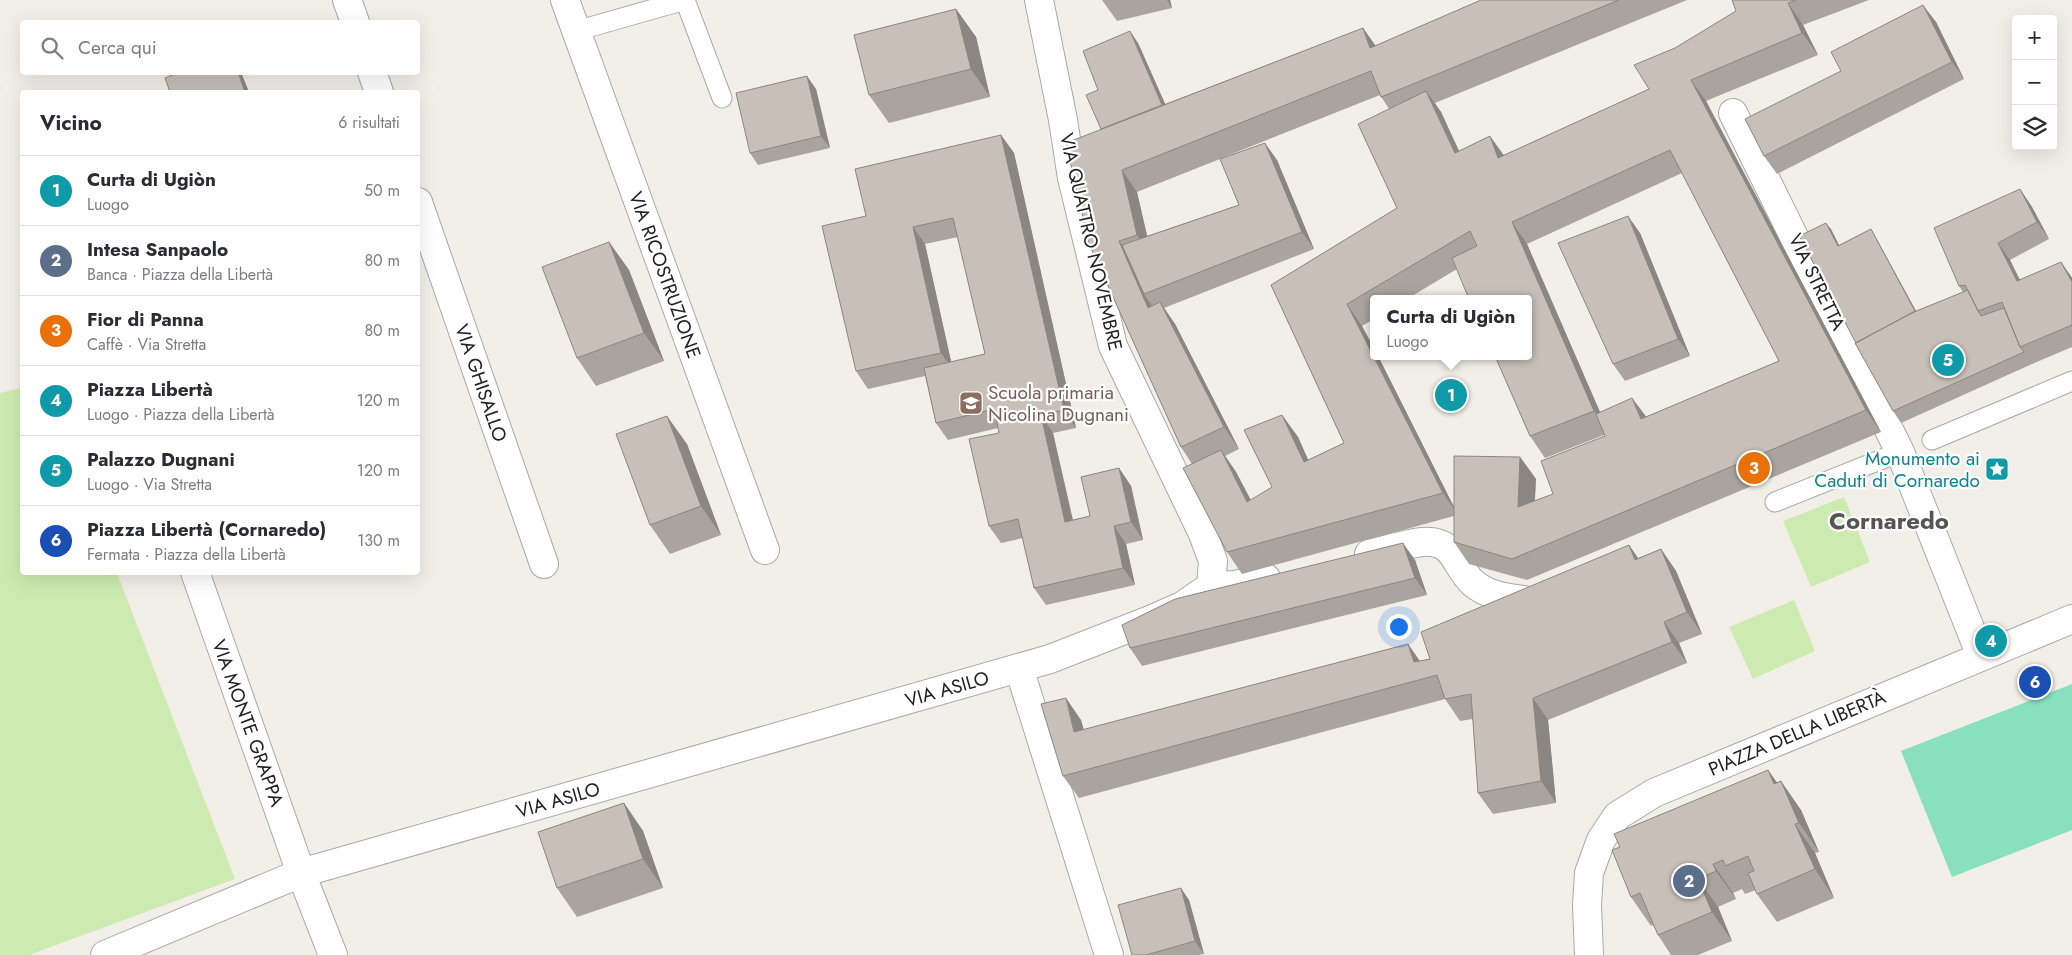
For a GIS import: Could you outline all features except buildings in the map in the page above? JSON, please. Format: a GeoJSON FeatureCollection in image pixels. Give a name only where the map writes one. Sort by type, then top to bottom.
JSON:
{"type":"FeatureCollection","features":[{"type":"Feature","properties":{"kind":"street"},"geometry":{"type":"LineString","coordinates":[[347,0],[354,20]]}},
{"type":"Feature","properties":{"kind":"street","name":"VIA RICOSTRUZIONE"},"geometry":{"type":"LineString","coordinates":[[565,0],[765,550]]}},
{"type":"Feature","properties":{"kind":"street","name":"VIA QUATTRO NOVEMBRE"},"geometry":{"type":"LineString","coordinates":[[1039,0],[1072,178],[1113,346],[1203,534],[1212,561],[1211,586]]}},
{"type":"Feature","properties":{"kind":"street"},"geometry":{"type":"LineString","coordinates":[[373,75],[378,90]]}},
{"type":"Feature","properties":{"kind":"street","name":"VIA STRETTA"},"geometry":{"type":"LineString","coordinates":[[1733,113],[1900,452]]}},
{"type":"Feature","properties":{"kind":"street","name":"VIA GHISALLO"},"geometry":{"type":"LineString","coordinates":[[420,208],[544,564]]}},
{"type":"Feature","properties":{"kind":"street"},"geometry":{"type":"LineString","coordinates":[[1900,452],[1981,656]]}},
{"type":"Feature","properties":{"kind":"street"},"geometry":{"type":"LineString","coordinates":[[1348,559],[1423,542],[1438,544],[1451,550],[1472,582],[1495,596],[1523,600]]}},
{"type":"Feature","properties":{"kind":"street"},"geometry":{"type":"LineString","coordinates":[[1211,586],[1235,585],[1291,572]]}},
{"type":"Feature","properties":{"kind":"street","name":"VIA MONTE GRAPPA"},"geometry":{"type":"LineString","coordinates":[[195,575],[301,873],[333,955]]}},
{"type":"Feature","properties":{"kind":"street","name":"VIA ASILO"},"geometry":{"type":"LineString","coordinates":[[105,955],[301,873],[1050,659],[1182,606],[1211,586]]}},
{"type":"Feature","properties":{"kind":"street","name":"PIAZZA DELLA LIBERTÀ"},"geometry":{"type":"LineString","coordinates":[[1589,955],[1587,905],[1589,871],[1601,840],[1617,816],[1654,792],[2072,619]]}},
{"type":"Feature","properties":{"kind":"street"},"geometry":{"type":"LineString","coordinates":[[1019,668],[1109,955]]}},
{"type":"Feature","properties":{"kind":"lane"},"geometry":{"type":"LineString","coordinates":[[576,31],[685,0],[722,98]]}},
{"type":"Feature","properties":{"kind":"lane"},"geometry":{"type":"LineString","coordinates":[[1932,440],[2072,381]]}},
{"type":"Feature","properties":{"kind":"lane"},"geometry":{"type":"LineString","coordinates":[[1775,502],[1900,452]]}},
{"type":"Feature","properties":{"kind":"green space"},"geometry":{"type":"Polygon","coordinates":[[[20,388],[20,575],[118,575],[235,879],[29,955],[0,955],[0,393],[20,388]]]}},
{"type":"Feature","properties":{"kind":"green space"},"geometry":{"type":"Polygon","coordinates":[[[1844,497],[1870,562],[1811,587],[1783,521],[1844,497]]]}},
{"type":"Feature","properties":{"kind":"green space"},"geometry":{"type":"Polygon","coordinates":[[[1794,600],[1815,651],[1753,679],[1729,627],[1794,600]]]}},
{"type":"Feature","properties":{"kind":"green space"},"geometry":{"type":"Polygon","coordinates":[[[2072,684],[2072,830],[1952,877],[1901,751],[2072,684]]]}},
{"type":"Feature","properties":{"kind":"place","name":"Palazzo Dugnani"},"geometry":{"type":"Point","coordinates":[1948,360]}},
{"type":"Feature","properties":{"kind":"place","name":"Curta di Ugiòn"},"geometry":{"type":"Point","coordinates":[1451,395]}},
{"type":"Feature","properties":{"kind":"place","name":"Scuola primaria Nicolina Dugnani"},"geometry":{"type":"Point","coordinates":[971,403]}},
{"type":"Feature","properties":{"kind":"place","name":"Fior di Panna"},"geometry":{"type":"Point","coordinates":[1754,468]}},
{"type":"Feature","properties":{"kind":"place","name":"Monumento ai Caduti di Cornaredo"},"geometry":{"type":"Point","coordinates":[1997,469]}},
{"type":"Feature","properties":{"kind":"place","name":"Piazza Libertà"},"geometry":{"type":"Point","coordinates":[1991,641]}},
{"type":"Feature","properties":{"kind":"place","name":"Piazza Libertà (Cornaredo)"},"geometry":{"type":"Point","coordinates":[2035,682]}},
{"type":"Feature","properties":{"kind":"place","name":"Intesa Sanpaolo"},"geometry":{"type":"Point","coordinates":[1689,881]}},
{"type":"Feature","properties":{"kind":"district","name":"Cornaredo"},"geometry":{"type":"Point","coordinates":[1889,520]}}]}
